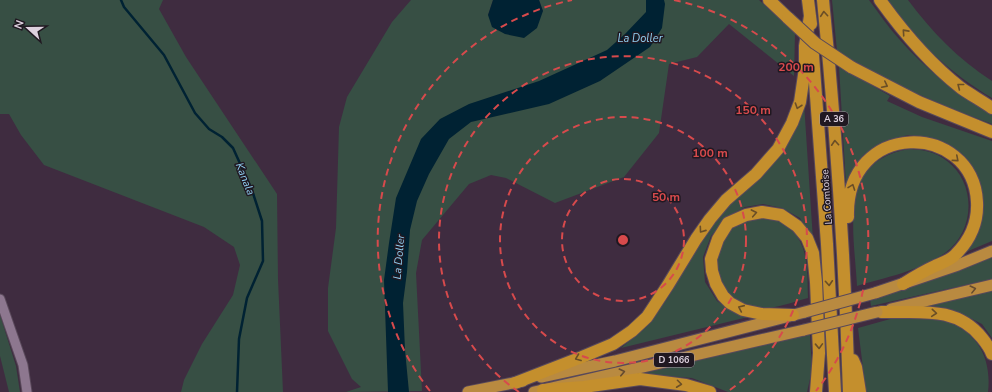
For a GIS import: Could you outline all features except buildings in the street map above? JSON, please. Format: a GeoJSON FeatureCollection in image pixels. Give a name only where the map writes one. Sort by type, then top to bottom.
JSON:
{"type":"FeatureCollection","features":[{"type":"Feature","properties":{"kind":"highway"},"geometry":{"type":"LineString","coordinates":[[769,0],[815,43],[851,67],[919,102],[992,132]]}},
{"type":"Feature","properties":{"kind":"highway","name":"La Comtoise"},"geometry":{"type":"LineString","coordinates":[[808,0],[827,244],[835,392]]}},
{"type":"Feature","properties":{"kind":"highway","name":"La Comtoise"},"geometry":{"type":"LineString","coordinates":[[823,0],[832,93],[842,238],[850,392]]}},
{"type":"Feature","properties":{"kind":"highway"},"geometry":{"type":"LineString","coordinates":[[880,0],[898,25],[931,61],[961,88],[992,108]]}},
{"type":"Feature","properties":{"kind":"highway"},"geometry":{"type":"LineString","coordinates":[[515,382],[613,344],[632,331],[647,317],[710,219],[726,200],[756,174],[778,149],[792,123],[800,102],[806,68],[805,46],[810,16]]}},
{"type":"Feature","properties":{"kind":"highway"},"geometry":{"type":"LineString","coordinates":[[842,238],[848,226],[848,205],[853,183],[861,168],[874,154],[895,144],[920,142],[938,147],[955,157],[969,175],[977,196],[978,209],[972,232],[965,244],[955,256],[919,274],[903,284]]}},
{"type":"Feature","properties":{"kind":"highway"},"geometry":{"type":"LineString","coordinates":[[799,314],[762,314],[743,310],[730,303],[723,296],[716,284],[712,272],[711,258],[718,239],[728,223],[746,215],[762,212],[781,215],[797,226],[807,238],[813,253],[816,282],[819,353],[816,392]]}},
{"type":"Feature","properties":{"kind":"highway","name":"D 1066"},"geometry":{"type":"LineString","coordinates":[[468,392],[615,360],[799,314],[903,284],[958,265],[992,251]]}},
{"type":"Feature","properties":{"kind":"highway","name":"D 1066"},"geometry":{"type":"LineString","coordinates":[[538,391],[992,285]]}},
{"type":"Feature","properties":{"kind":"highway"},"geometry":{"type":"LineString","coordinates":[[879,312],[933,312],[949,315],[965,322],[976,330],[992,354]]}},
{"type":"Feature","properties":{"kind":"highway"},"geometry":{"type":"LineString","coordinates":[[848,352],[856,367],[860,392]]}},
{"type":"Feature","properties":{"kind":"highway"},"geometry":{"type":"LineString","coordinates":[[538,391],[584,387],[640,379],[686,385],[710,392]]}},
{"type":"Feature","properties":{"kind":"street"},"geometry":{"type":"LineString","coordinates":[[0,299],[23,365],[28,392]]}},
{"type":"Feature","properties":{"kind":"green space"},"geometry":{"type":"Polygon","coordinates":[[[0,0],[163,0],[159,9],[186,57],[277,194],[278,279],[283,392],[181,392],[184,380],[202,344],[233,295],[240,265],[234,247],[204,227],[44,165],[21,135],[9,114],[0,114],[0,0]]]}},
{"type":"Feature","properties":{"kind":"green space"},"geometry":{"type":"Polygon","coordinates":[[[411,0],[493,0],[488,15],[543,11],[539,0],[759,0],[795,33],[794,76],[729,24],[697,57],[669,64],[659,133],[624,177],[555,203],[506,178],[491,175],[469,184],[422,240],[416,273],[422,391],[346,392],[361,387],[352,379],[328,331],[328,288],[336,228],[339,127],[347,97],[392,22],[411,0]]]}},
{"type":"Feature","properties":{"kind":"green space"},"geometry":{"type":"Polygon","coordinates":[[[832,0],[869,0],[887,25],[920,61],[966,98],[992,113],[992,124],[913,92],[874,73],[837,51],[832,0]]]}},
{"type":"Feature","properties":{"kind":"green space"},"geometry":{"type":"Polygon","coordinates":[[[888,0],[908,0],[926,23],[946,44],[968,64],[992,81],[992,98],[962,78],[934,55],[909,29],[888,0]]]}},
{"type":"Feature","properties":{"kind":"green space"},"geometry":{"type":"Polygon","coordinates":[[[839,66],[890,96],[887,101],[922,117],[992,141],[992,241],[961,254],[981,221],[983,197],[977,176],[965,158],[949,146],[930,138],[908,135],[886,141],[863,156],[846,185],[839,66]]]}},
{"type":"Feature","properties":{"kind":"green space"},"geometry":{"type":"Polygon","coordinates":[[[804,103],[813,240],[800,218],[782,208],[763,204],[745,207],[727,217],[711,236],[703,257],[705,282],[717,301],[733,312],[748,317],[621,348],[646,327],[667,299],[711,225],[734,200],[763,174],[788,144],[798,122],[804,103]]]}},
{"type":"Feature","properties":{"kind":"green space"},"geometry":{"type":"Polygon","coordinates":[[[910,149],[939,155],[957,171],[964,182],[968,207],[967,220],[962,233],[955,244],[935,259],[914,269],[857,286],[853,221],[855,201],[860,182],[870,167],[887,156],[910,149]]]}},
{"type":"Feature","properties":{"kind":"green space"},"geometry":{"type":"Polygon","coordinates":[[[757,217],[773,219],[786,226],[801,242],[806,263],[808,298],[787,304],[758,309],[739,304],[729,296],[722,287],[716,264],[722,241],[737,224],[757,217]]]}},
{"type":"Feature","properties":{"kind":"green space"},"geometry":{"type":"Polygon","coordinates":[[[992,254],[992,279],[871,306],[870,299],[971,266],[992,254]]]}},
{"type":"Feature","properties":{"kind":"green space"},"geometry":{"type":"Polygon","coordinates":[[[992,291],[992,338],[982,324],[958,312],[929,305],[992,291]]]}},
{"type":"Feature","properties":{"kind":"green space"},"geometry":{"type":"Polygon","coordinates":[[[0,315],[16,366],[20,392],[9,392],[0,356],[0,315]]]}},
{"type":"Feature","properties":{"kind":"green space"},"geometry":{"type":"Polygon","coordinates":[[[901,316],[928,316],[937,318],[956,325],[965,331],[980,347],[985,357],[989,380],[988,392],[866,392],[858,328],[901,316]]]}},
{"type":"Feature","properties":{"kind":"green space"},"geometry":{"type":"Polygon","coordinates":[[[810,334],[812,370],[807,392],[728,392],[692,378],[640,374],[810,334]]]}},
{"type":"Feature","properties":{"kind":"water"},"geometry":{"type":"Polygon","coordinates":[[[493,0],[539,0],[543,11],[537,28],[524,38],[505,34],[492,27],[488,15],[493,0]]]}},
{"type":"Feature","properties":{"kind":"water","name":"La Doller"},"geometry":{"type":"Polygon","coordinates":[[[646,0],[664,0],[665,4],[662,28],[650,47],[600,81],[549,104],[471,122],[449,139],[429,174],[417,201],[410,230],[403,303],[409,392],[388,392],[384,280],[396,198],[421,139],[440,119],[469,104],[539,81],[607,50],[646,12],[646,0]]]}},
{"type":"Feature","properties":{"kind":"waterway","name":"Kanala"},"geometry":{"type":"LineString","coordinates":[[121,0],[124,7],[164,55],[195,113],[209,129],[222,137],[233,148],[252,190],[262,221],[263,261],[247,298],[239,339],[237,392]]}}]}
